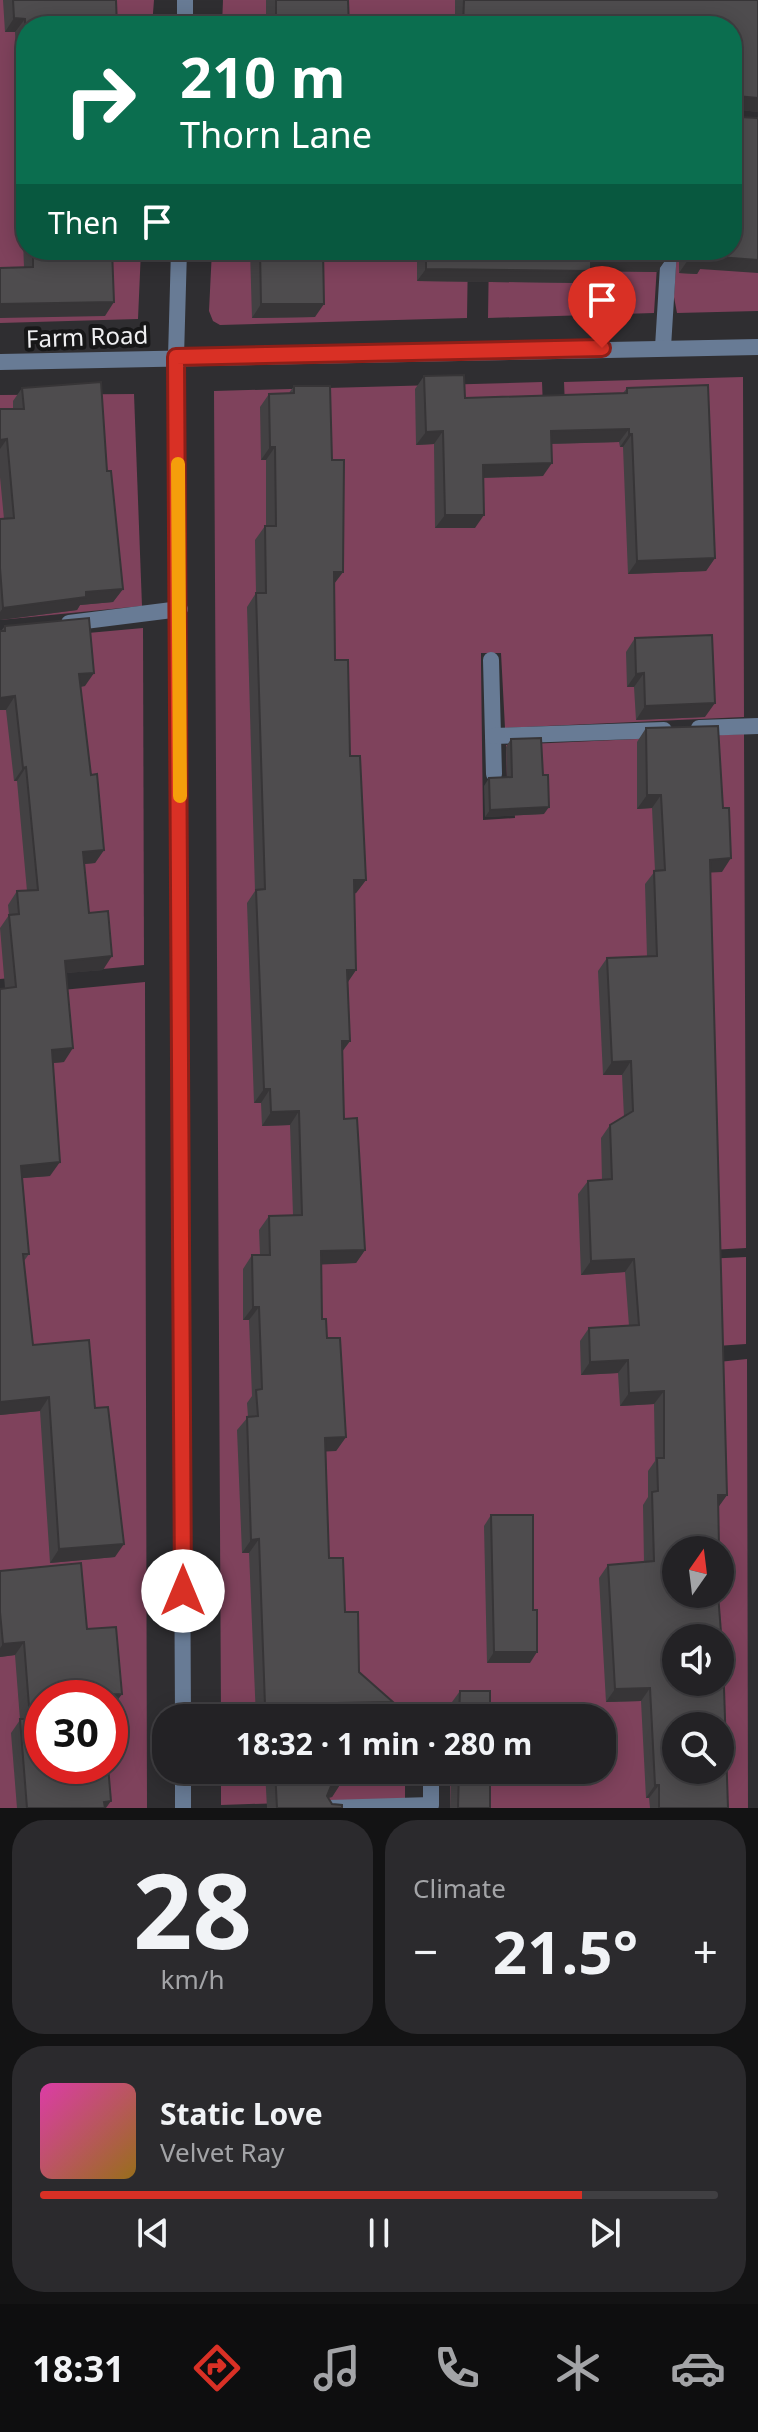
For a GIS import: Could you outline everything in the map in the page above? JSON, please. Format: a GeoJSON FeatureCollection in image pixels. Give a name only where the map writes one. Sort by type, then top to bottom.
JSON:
{"type":"FeatureCollection","features":[{"type":"Feature","properties":{"kind":"street"},"geometry":{"type":"LineString","coordinates":[[179,260],[176,357],[180,609],[183,1704]]}},
{"type":"Feature","properties":{"kind":"street"},"geometry":{"type":"LineString","coordinates":[[663,347],[668,260]]}},
{"type":"Feature","properties":{"kind":"street","name":"Farm Road"},"geometry":{"type":"LineString","coordinates":[[0,362],[758,347]]}},
{"type":"Feature","properties":{"kind":"street"},"geometry":{"type":"LineString","coordinates":[[56,624],[180,609]]}},
{"type":"Feature","properties":{"kind":"street"},"geometry":{"type":"LineString","coordinates":[[491,660],[494,774]]}},
{"type":"Feature","properties":{"kind":"street"},"geometry":{"type":"LineString","coordinates":[[493,736],[758,726]]}},
{"type":"Feature","properties":{"kind":"street"},"geometry":{"type":"LineString","coordinates":[[183,1784],[183,1808]]}},
{"type":"Feature","properties":{"kind":"street"},"geometry":{"type":"LineString","coordinates":[[328,1808],[431,1805],[431,1784]]}},
{"type":"Feature","properties":{"kind":"shaded area"},"geometry":{"type":"Polygon","coordinates":[[[0,0],[154,0],[153,16],[16,16],[16,260],[141,260],[138,319],[0,323],[0,0]]]}},
{"type":"Feature","properties":{"kind":"shaded area"},"geometry":{"type":"Polygon","coordinates":[[[223,0],[758,0],[742,16],[222,16],[223,0]]]}},
{"type":"Feature","properties":{"kind":"shaded area"},"geometry":{"type":"Polygon","coordinates":[[[758,132],[758,311],[677,313],[674,297],[676,260],[742,260],[742,205],[758,132]]]}},
{"type":"Feature","properties":{"kind":"shaded area"},"geometry":{"type":"Polygon","coordinates":[[[212,260],[468,260],[467,318],[220,325],[213,321],[209,311],[212,260]]]}},
{"type":"Feature","properties":{"kind":"shaded area"},"geometry":{"type":"Polygon","coordinates":[[[489,260],[657,260],[654,313],[488,318],[489,260]]]}},
{"type":"Feature","properties":{"kind":"shaded area"},"geometry":{"type":"Polygon","coordinates":[[[743,377],[744,717],[505,728],[501,653],[481,653],[481,665],[483,820],[515,818],[513,780],[507,780],[506,745],[744,734],[746,1248],[641,1254],[640,1262],[746,1257],[746,1344],[643,1351],[613,1373],[747,1359],[748,1808],[450,1808],[450,1784],[616,1784],[616,1704],[221,1704],[214,391],[542,382],[543,408],[565,407],[564,382],[743,377]]]}},
{"type":"Feature","properties":{"kind":"shaded area"},"geometry":{"type":"Polygon","coordinates":[[[134,394],[142,606],[0,620],[0,395],[134,394]]]}},
{"type":"Feature","properties":{"kind":"shaded area"},"geometry":{"type":"Polygon","coordinates":[[[143,628],[144,965],[0,979],[0,641],[143,628]]]}},
{"type":"Feature","properties":{"kind":"shaded area"},"geometry":{"type":"Polygon","coordinates":[[[145,982],[147,1808],[0,1808],[0,996],[145,982]]]}},
{"type":"Feature","properties":{"kind":"shaded area"},"geometry":{"type":"Polygon","coordinates":[[[221,1784],[405,1784],[405,1799],[221,1805],[221,1784]]]}},
{"type":"Feature","properties":{"kind":"building"},"geometry":{"type":"Polygon","coordinates":[[[13,0],[116,0],[117,16],[14,18],[13,0]]]}},
{"type":"Feature","properties":{"kind":"building"},"geometry":{"type":"Polygon","coordinates":[[[276,0],[348,0],[349,16],[276,16],[276,0]]]}},
{"type":"Feature","properties":{"kind":"building"},"geometry":{"type":"Polygon","coordinates":[[[464,0],[758,0],[758,98],[742,96],[742,16],[463,16],[464,0]]]}},
{"type":"Feature","properties":{"kind":"building"},"geometry":{"type":"Polygon","coordinates":[[[742,117],[758,118],[758,260],[742,259],[742,117]]]}},
{"type":"Feature","properties":{"kind":"building"},"geometry":{"type":"Polygon","coordinates":[[[33,260],[112,260],[114,302],[0,304],[0,268],[33,267],[33,260]]]}},
{"type":"Feature","properties":{"kind":"building"},"geometry":{"type":"Polygon","coordinates":[[[260,260],[323,260],[324,304],[261,304],[260,260]]]}},
{"type":"Feature","properties":{"kind":"building"},"geometry":{"type":"Polygon","coordinates":[[[426,260],[591,260],[591,271],[426,269],[426,260]]]}},
{"type":"Feature","properties":{"kind":"building"},"geometry":{"type":"Polygon","coordinates":[[[464,375],[465,398],[627,393],[627,388],[708,385],[715,558],[637,561],[632,434],[629,434],[629,429],[551,431],[552,463],[483,465],[484,515],[445,515],[443,431],[426,432],[424,376],[464,375]]]}},
{"type":"Feature","properties":{"kind":"building"},"geometry":{"type":"Polygon","coordinates":[[[101,382],[107,471],[111,471],[123,589],[86,592],[86,597],[3,608],[0,519],[14,518],[7,439],[0,440],[0,409],[24,409],[22,388],[101,382]]]}},
{"type":"Feature","properties":{"kind":"building"},"geometry":{"type":"Polygon","coordinates":[[[294,386],[330,386],[332,460],[344,460],[343,572],[334,572],[335,660],[348,660],[350,756],[360,756],[366,880],[354,880],[356,970],[347,970],[350,1041],[342,1041],[344,1119],[357,1118],[365,1250],[321,1251],[322,1319],[326,1319],[327,1338],[340,1338],[346,1437],[325,1438],[329,1558],[343,1558],[345,1612],[358,1612],[359,1672],[393,1702],[265,1704],[259,1539],[251,1540],[247,1417],[258,1416],[256,1390],[262,1389],[259,1307],[253,1307],[252,1255],[270,1255],[269,1216],[302,1215],[299,1111],[271,1112],[270,1089],[264,1089],[256,890],[265,889],[256,593],[266,593],[265,526],[276,526],[275,447],[270,447],[269,394],[294,393],[294,386]]]}},
{"type":"Feature","properties":{"kind":"building"},"geometry":{"type":"Polygon","coordinates":[[[89,618],[94,673],[79,674],[91,775],[97,774],[104,850],[83,852],[89,913],[108,911],[112,956],[65,961],[73,1048],[52,1050],[60,1162],[21,1166],[29,1254],[23,1254],[33,1345],[89,1340],[95,1408],[108,1407],[124,1544],[59,1549],[49,1397],[0,1402],[0,989],[16,987],[9,915],[19,914],[17,891],[38,890],[26,767],[23,768],[15,696],[0,698],[0,631],[5,631],[5,626],[89,618]]]}},
{"type":"Feature","properties":{"kind":"building"},"geometry":{"type":"Polygon","coordinates":[[[712,635],[715,703],[645,706],[644,673],[636,674],[635,638],[712,635]]]}},
{"type":"Feature","properties":{"kind":"building"},"geometry":{"type":"Polygon","coordinates":[[[718,726],[723,808],[729,808],[731,858],[710,860],[727,1495],[718,1495],[719,1536],[662,1536],[662,1608],[719,1608],[720,1624],[662,1624],[662,1696],[724,1696],[725,1712],[662,1712],[662,1784],[727,1784],[728,1808],[659,1808],[650,1688],[615,1689],[608,1565],[654,1561],[652,1492],[658,1491],[657,1458],[664,1458],[664,1391],[629,1393],[628,1360],[590,1362],[589,1328],[639,1325],[634,1259],[591,1261],[588,1181],[612,1179],[610,1125],[633,1111],[631,1061],[612,1062],[607,958],[657,956],[654,871],[665,870],[661,795],[647,795],[646,728],[718,726]]]}},
{"type":"Feature","properties":{"kind":"building"},"geometry":{"type":"Polygon","coordinates":[[[541,738],[543,775],[548,775],[549,807],[490,810],[489,778],[512,777],[511,739],[541,738]]]}},
{"type":"Feature","properties":{"kind":"building"},"geometry":{"type":"Polygon","coordinates":[[[491,1515],[533,1515],[533,1610],[537,1610],[537,1652],[494,1652],[491,1515]]]}},
{"type":"Feature","properties":{"kind":"building"},"geometry":{"type":"Polygon","coordinates":[[[81,1563],[87,1629],[116,1627],[121,1680],[27,1680],[24,1642],[3,1644],[0,1571],[81,1563]]]}},
{"type":"Feature","properties":{"kind":"building"},"geometry":{"type":"Polygon","coordinates":[[[460,1691],[490,1691],[490,1704],[460,1704],[460,1691]]]}},
{"type":"Feature","properties":{"kind":"building"},"geometry":{"type":"Polygon","coordinates":[[[20,1719],[24,1719],[24,1770],[20,1719]]]}},
{"type":"Feature","properties":{"kind":"building"},"geometry":{"type":"Polygon","coordinates":[[[25,1784],[110,1784],[111,1801],[104,1802],[105,1808],[27,1808],[25,1784]]]}},
{"type":"Feature","properties":{"kind":"building"},"geometry":{"type":"Polygon","coordinates":[[[276,1784],[338,1784],[331,1786],[327,1796],[332,1804],[342,1805],[342,1808],[277,1808],[276,1784]]]}},
{"type":"Feature","properties":{"kind":"building"},"geometry":{"type":"Polygon","coordinates":[[[459,1784],[490,1784],[490,1808],[458,1808],[459,1784]]]}},
{"type":"Feature","properties":{"kind":"slow traffic"},"geometry":{"type":"LineString","coordinates":[[178,464],[180,796]]}},
{"type":"Feature","properties":{"kind":"route"},"geometry":{"type":"LineString","coordinates":[[183,1591],[180,609],[176,357],[602,348]]}}]}
